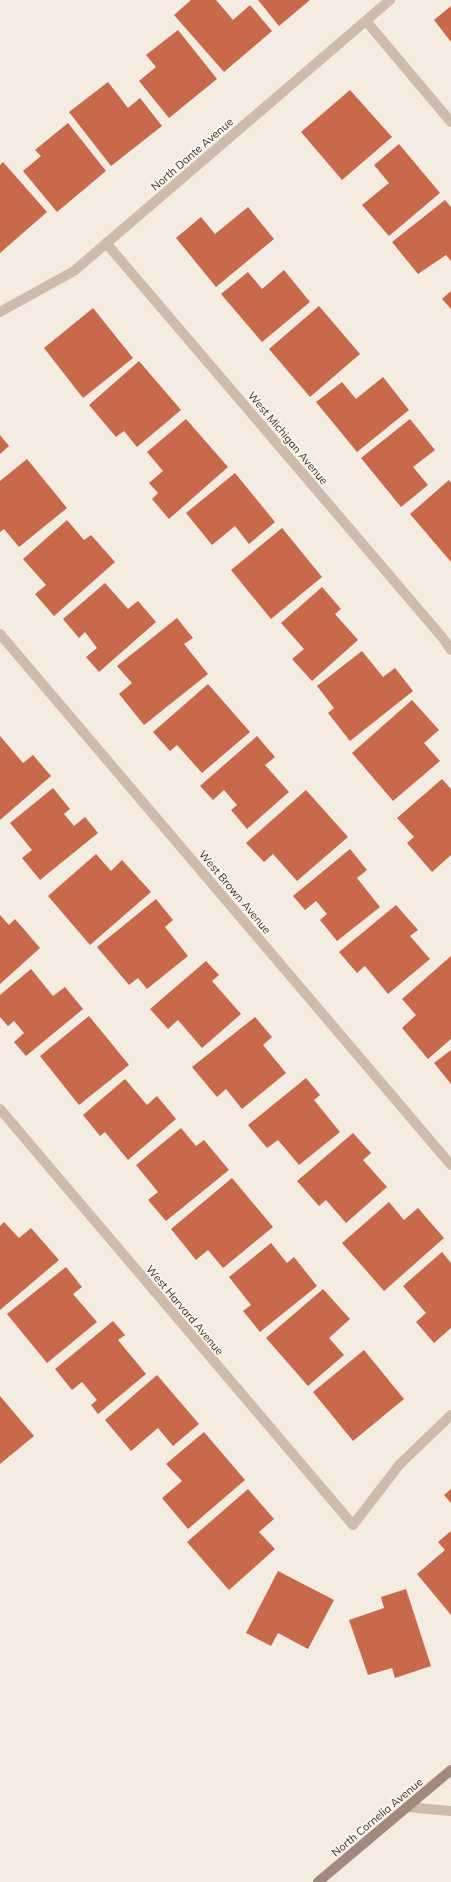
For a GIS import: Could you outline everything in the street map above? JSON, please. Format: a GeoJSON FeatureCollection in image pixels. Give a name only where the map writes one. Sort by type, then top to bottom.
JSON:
{"type":"FeatureCollection","features":[{"type":"Feature","properties":{"kind":"street","name":"North Dante Avenue"},"geometry":{"type":"LineString","coordinates":[[0,312],[74,270],[390,0]]}},
{"type":"Feature","properties":{"kind":"street"},"geometry":{"type":"LineString","coordinates":[[366,21],[451,122]]}},
{"type":"Feature","properties":{"kind":"street","name":"West Michigan Avenue"},"geometry":{"type":"LineString","coordinates":[[106,243],[442,637],[451,650]]}},
{"type":"Feature","properties":{"kind":"street","name":"West Brown Avenue"},"geometry":{"type":"LineString","coordinates":[[0,634],[451,1165]]}},
{"type":"Feature","properties":{"kind":"street","name":"West Harvard Avenue"},"geometry":{"type":"LineString","coordinates":[[0,1110],[352,1525],[400,1464],[451,1415]]}},
{"type":"Feature","properties":{"kind":"street","name":"North Cornelia Avenue"},"geometry":{"type":"LineString","coordinates":[[318,1882],[451,1770]]}},
{"type":"Feature","properties":{"kind":"street"},"geometry":{"type":"LineString","coordinates":[[407,1807],[451,1811]]}},
{"type":"Feature","properties":{"kind":"building"},"geometry":{"type":"Polygon","coordinates":[[[191,0],[216,0],[233,20],[250,5],[272,31],[224,72],[174,15],[191,0]]]}},
{"type":"Feature","properties":{"kind":"building"},"geometry":{"type":"Polygon","coordinates":[[[258,0],[310,0],[279,26],[258,0]]]}},
{"type":"Feature","properties":{"kind":"building"},"geometry":{"type":"Polygon","coordinates":[[[451,6],[451,42],[434,20],[451,6]]]}},
{"type":"Feature","properties":{"kind":"building"},"geometry":{"type":"Polygon","coordinates":[[[178,30],[217,79],[169,118],[139,81],[156,67],[146,55],[178,30]]]}},
{"type":"Feature","properties":{"kind":"building"},"geometry":{"type":"Polygon","coordinates":[[[108,82],[128,108],[140,98],[162,126],[111,166],[69,112],[108,82]]]}},
{"type":"Feature","properties":{"kind":"building"},"geometry":{"type":"Polygon","coordinates":[[[350,90],[392,137],[342,180],[301,132],[350,90]]]}},
{"type":"Feature","properties":{"kind":"building"},"geometry":{"type":"Polygon","coordinates":[[[68,123],[106,171],[57,212],[23,171],[41,156],[35,150],[68,123]]]}},
{"type":"Feature","properties":{"kind":"building"},"geometry":{"type":"Polygon","coordinates":[[[399,144],[440,193],[389,236],[362,205],[389,183],[374,165],[399,144]]]}},
{"type":"Feature","properties":{"kind":"building"},"geometry":{"type":"Polygon","coordinates":[[[3,162],[47,212],[0,253],[0,165],[3,162]]]}},
{"type":"Feature","properties":{"kind":"building"},"geometry":{"type":"Polygon","coordinates":[[[445,200],[451,207],[451,261],[446,255],[418,274],[392,242],[445,200]]]}},
{"type":"Feature","properties":{"kind":"building"},"geometry":{"type":"Polygon","coordinates":[[[248,207],[274,239],[216,287],[176,238],[201,217],[215,234],[248,207]]]}},
{"type":"Feature","properties":{"kind":"building"},"geometry":{"type":"Polygon","coordinates":[[[284,270],[310,302],[262,342],[221,294],[248,272],[262,289],[284,270]]]}},
{"type":"Feature","properties":{"kind":"building"},"geometry":{"type":"Polygon","coordinates":[[[451,291],[451,309],[442,299],[451,291]]]}},
{"type":"Feature","properties":{"kind":"building"},"geometry":{"type":"Polygon","coordinates":[[[319,306],[360,354],[310,397],[269,349],[319,306]]]}},
{"type":"Feature","properties":{"kind":"building"},"geometry":{"type":"Polygon","coordinates":[[[93,308],[133,358],[83,398],[44,348],[93,308]]]}},
{"type":"Feature","properties":{"kind":"building"},"geometry":{"type":"Polygon","coordinates":[[[139,361],[181,410],[137,447],[124,431],[116,437],[89,405],[139,361]]]}},
{"type":"Feature","properties":{"kind":"building"},"geometry":{"type":"Polygon","coordinates":[[[383,377],[409,410],[357,452],[316,402],[342,382],[356,399],[383,377]]]}},
{"type":"Feature","properties":{"kind":"building"},"geometry":{"type":"Polygon","coordinates":[[[186,419],[228,467],[169,519],[152,499],[158,493],[149,483],[163,471],[147,452],[186,419]]]}},
{"type":"Feature","properties":{"kind":"building"},"geometry":{"type":"Polygon","coordinates":[[[410,419],[435,450],[413,467],[428,485],[401,507],[361,458],[410,419]]]}},
{"type":"Feature","properties":{"kind":"building"},"geometry":{"type":"Polygon","coordinates":[[[0,435],[9,446],[0,454],[0,435]]]}},
{"type":"Feature","properties":{"kind":"building"},"geometry":{"type":"Polygon","coordinates":[[[27,459],[67,508],[19,547],[4,529],[0,532],[0,481],[27,459]]]}},
{"type":"Feature","properties":{"kind":"building"},"geometry":{"type":"Polygon","coordinates":[[[235,473],[275,522],[249,544],[235,526],[212,545],[186,513],[235,473]]]}},
{"type":"Feature","properties":{"kind":"building"},"geometry":{"type":"Polygon","coordinates":[[[449,480],[451,483],[451,562],[410,514],[449,480]]]}},
{"type":"Feature","properties":{"kind":"building"},"geometry":{"type":"Polygon","coordinates":[[[67,520],[84,540],[91,535],[115,562],[54,616],[35,594],[46,585],[23,559],[67,520]]]}},
{"type":"Feature","properties":{"kind":"building"},"geometry":{"type":"Polygon","coordinates":[[[282,528],[322,577],[271,619],[231,570],[282,528]]]}},
{"type":"Feature","properties":{"kind":"building"},"geometry":{"type":"Polygon","coordinates":[[[105,583],[128,609],[138,601],[156,622],[99,672],[86,657],[97,648],[85,632],[79,638],[63,619],[105,583]]]}},
{"type":"Feature","properties":{"kind":"building"},"geometry":{"type":"Polygon","coordinates":[[[322,587],[341,609],[335,614],[358,640],[312,681],[292,659],[304,649],[281,623],[322,587]]]}},
{"type":"Feature","properties":{"kind":"building"},"geometry":{"type":"Polygon","coordinates":[[[177,618],[193,638],[184,644],[208,674],[144,725],[119,694],[132,683],[117,666],[177,618]]]}},
{"type":"Feature","properties":{"kind":"building"},"geometry":{"type":"Polygon","coordinates":[[[362,651],[383,677],[395,668],[413,691],[350,741],[328,713],[334,708],[317,686],[362,651]]]}},
{"type":"Feature","properties":{"kind":"building"},"geometry":{"type":"Polygon","coordinates":[[[208,684],[250,732],[202,773],[177,745],[170,751],[153,732],[208,684]]]}},
{"type":"Feature","properties":{"kind":"building"},"geometry":{"type":"Polygon","coordinates":[[[412,700],[439,730],[424,743],[440,761],[393,801],[352,753],[412,700]]]}},
{"type":"Feature","properties":{"kind":"building"},"geometry":{"type":"Polygon","coordinates":[[[0,736],[23,763],[33,755],[51,776],[0,820],[0,736]]]}},
{"type":"Feature","properties":{"kind":"building"},"geometry":{"type":"Polygon","coordinates":[[[257,736],[275,757],[265,765],[289,792],[247,829],[231,810],[237,805],[224,790],[213,800],[200,786],[257,736]]]}},
{"type":"Feature","properties":{"kind":"building"},"geometry":{"type":"Polygon","coordinates":[[[442,779],[451,789],[451,855],[432,872],[407,843],[414,837],[397,818],[442,779]]]}},
{"type":"Feature","properties":{"kind":"building"},"geometry":{"type":"Polygon","coordinates":[[[53,788],[70,809],[64,814],[74,826],[85,817],[98,833],[40,880],[22,858],[32,850],[10,823],[53,788]]]}},
{"type":"Feature","properties":{"kind":"building"},"geometry":{"type":"Polygon","coordinates":[[[306,790],[348,837],[297,881],[273,854],[264,862],[246,843],[306,790]]]}},
{"type":"Feature","properties":{"kind":"building"},"geometry":{"type":"Polygon","coordinates":[[[350,849],[367,870],[357,878],[380,907],[337,941],[320,920],[327,914],[316,901],[305,910],[293,896],[350,849]]]}},
{"type":"Feature","properties":{"kind":"building"},"geometry":{"type":"Polygon","coordinates":[[[96,854],[111,871],[122,860],[151,892],[90,945],[48,896],[96,854]]]}},
{"type":"Feature","properties":{"kind":"building"},"geometry":{"type":"Polygon","coordinates":[[[156,899],[173,920],[165,927],[188,956],[147,989],[138,978],[129,985],[97,947],[156,899]]]}},
{"type":"Feature","properties":{"kind":"building"},"geometry":{"type":"Polygon","coordinates":[[[396,905],[418,930],[410,936],[430,959],[388,994],[365,966],[357,973],[339,952],[396,905]]]}},
{"type":"Feature","properties":{"kind":"building"},"geometry":{"type":"Polygon","coordinates":[[[0,915],[9,925],[15,919],[40,948],[0,984],[0,915]]]}},
{"type":"Feature","properties":{"kind":"building"},"geometry":{"type":"Polygon","coordinates":[[[451,956],[451,1039],[428,1059],[402,1028],[416,1015],[402,999],[451,956]]]}},
{"type":"Feature","properties":{"kind":"building"},"geometry":{"type":"Polygon","coordinates":[[[206,961],[219,975],[212,981],[241,1014],[202,1048],[178,1020],[168,1029],[150,1009],[206,961]]]}},
{"type":"Feature","properties":{"kind":"building"},"geometry":{"type":"Polygon","coordinates":[[[31,969],[53,996],[65,987],[83,1009],[26,1056],[14,1042],[24,1033],[14,1021],[8,1026],[0,1017],[0,995],[31,969]]]}},
{"type":"Feature","properties":{"kind":"building"},"geometry":{"type":"Polygon","coordinates":[[[89,1016],[129,1065],[79,1105],[40,1056],[89,1016]]]}},
{"type":"Feature","properties":{"kind":"building"},"geometry":{"type":"Polygon","coordinates":[[[255,1017],[272,1037],[263,1045],[286,1073],[242,1109],[226,1089],[217,1097],[192,1067],[255,1017]]]}},
{"type":"Feature","properties":{"kind":"building"},"geometry":{"type":"Polygon","coordinates":[[[451,1050],[451,1084],[434,1063],[451,1050]]]}},
{"type":"Feature","properties":{"kind":"building"},"geometry":{"type":"Polygon","coordinates":[[[306,1078],[320,1095],[314,1100],[340,1132],[299,1165],[278,1140],[267,1148],[248,1125],[306,1078]]]}},
{"type":"Feature","properties":{"kind":"building"},"geometry":{"type":"Polygon","coordinates":[[[125,1079],[147,1105],[157,1096],[176,1119],[128,1160],[105,1132],[100,1136],[83,1115],[125,1079]]]}},
{"type":"Feature","properties":{"kind":"building"},"geometry":{"type":"Polygon","coordinates":[[[181,1128],[196,1146],[204,1140],[229,1170],[166,1221],[148,1200],[158,1192],[136,1165],[181,1128]]]}},
{"type":"Feature","properties":{"kind":"building"},"geometry":{"type":"Polygon","coordinates":[[[353,1133],[371,1153],[363,1160],[387,1187],[346,1223],[326,1200],[319,1206],[297,1181],[353,1133]]]}},
{"type":"Feature","properties":{"kind":"building"},"geometry":{"type":"Polygon","coordinates":[[[232,1178],[273,1227],[223,1268],[208,1250],[196,1260],[171,1229],[232,1178]]]}},
{"type":"Feature","properties":{"kind":"building"},"geometry":{"type":"Polygon","coordinates":[[[389,1202],[404,1220],[418,1208],[444,1238],[384,1291],[342,1243],[389,1202]]]}},
{"type":"Feature","properties":{"kind":"building"},"geometry":{"type":"Polygon","coordinates":[[[4,1222],[19,1238],[31,1228],[59,1260],[0,1310],[0,1226],[4,1222]]]}},
{"type":"Feature","properties":{"kind":"building"},"geometry":{"type":"Polygon","coordinates":[[[271,1243],[287,1263],[294,1257],[317,1286],[260,1332],[243,1311],[251,1305],[229,1277],[271,1243]]]}},
{"type":"Feature","properties":{"kind":"building"},"geometry":{"type":"Polygon","coordinates":[[[442,1252],[451,1263],[451,1328],[434,1343],[416,1322],[426,1313],[403,1286],[442,1252]]]}},
{"type":"Feature","properties":{"kind":"building"},"geometry":{"type":"Polygon","coordinates":[[[66,1267],[82,1287],[73,1294],[97,1322],[47,1363],[7,1314],[66,1267]]]}},
{"type":"Feature","properties":{"kind":"building"},"geometry":{"type":"Polygon","coordinates":[[[323,1289],[350,1319],[329,1338],[344,1355],[308,1386],[266,1338],[323,1289]]]}},
{"type":"Feature","properties":{"kind":"building"},"geometry":{"type":"Polygon","coordinates":[[[113,1321],[125,1335],[118,1340],[146,1374],[98,1414],[91,1405],[97,1400],[82,1382],[72,1390],[55,1369],[113,1321]]]}},
{"type":"Feature","properties":{"kind":"building"},"geometry":{"type":"Polygon","coordinates":[[[364,1350],[404,1399],[353,1441],[313,1392],[364,1350]]]}},
{"type":"Feature","properties":{"kind":"building"},"geometry":{"type":"Polygon","coordinates":[[[157,1375],[199,1424],[173,1446],[158,1428],[131,1451],[105,1420],[157,1375]]]}},
{"type":"Feature","properties":{"kind":"building"},"geometry":{"type":"Polygon","coordinates":[[[0,1396],[34,1436],[0,1464],[0,1396]]]}},
{"type":"Feature","properties":{"kind":"building"},"geometry":{"type":"Polygon","coordinates":[[[204,1432],[245,1480],[188,1529],[162,1498],[182,1481],[166,1464],[204,1432]]]}},
{"type":"Feature","properties":{"kind":"building"},"geometry":{"type":"Polygon","coordinates":[[[248,1489],[274,1519],[259,1532],[275,1549],[229,1590],[187,1542],[248,1489]]]}},
{"type":"Feature","properties":{"kind":"building"},"geometry":{"type":"Polygon","coordinates":[[[451,1489],[451,1503],[444,1495],[451,1489]]]}},
{"type":"Feature","properties":{"kind":"building"},"geometry":{"type":"Polygon","coordinates":[[[451,1531],[451,1615],[417,1574],[445,1550],[438,1542],[451,1531]]]}},
{"type":"Feature","properties":{"kind":"building"},"geometry":{"type":"Polygon","coordinates":[[[278,1571],[334,1600],[308,1649],[278,1633],[271,1646],[246,1633],[278,1571]]]}},
{"type":"Feature","properties":{"kind":"building"},"geometry":{"type":"Polygon","coordinates":[[[406,1589],[431,1666],[395,1678],[392,1668],[368,1675],[349,1620],[384,1608],[381,1597],[406,1589]]]}}]}
